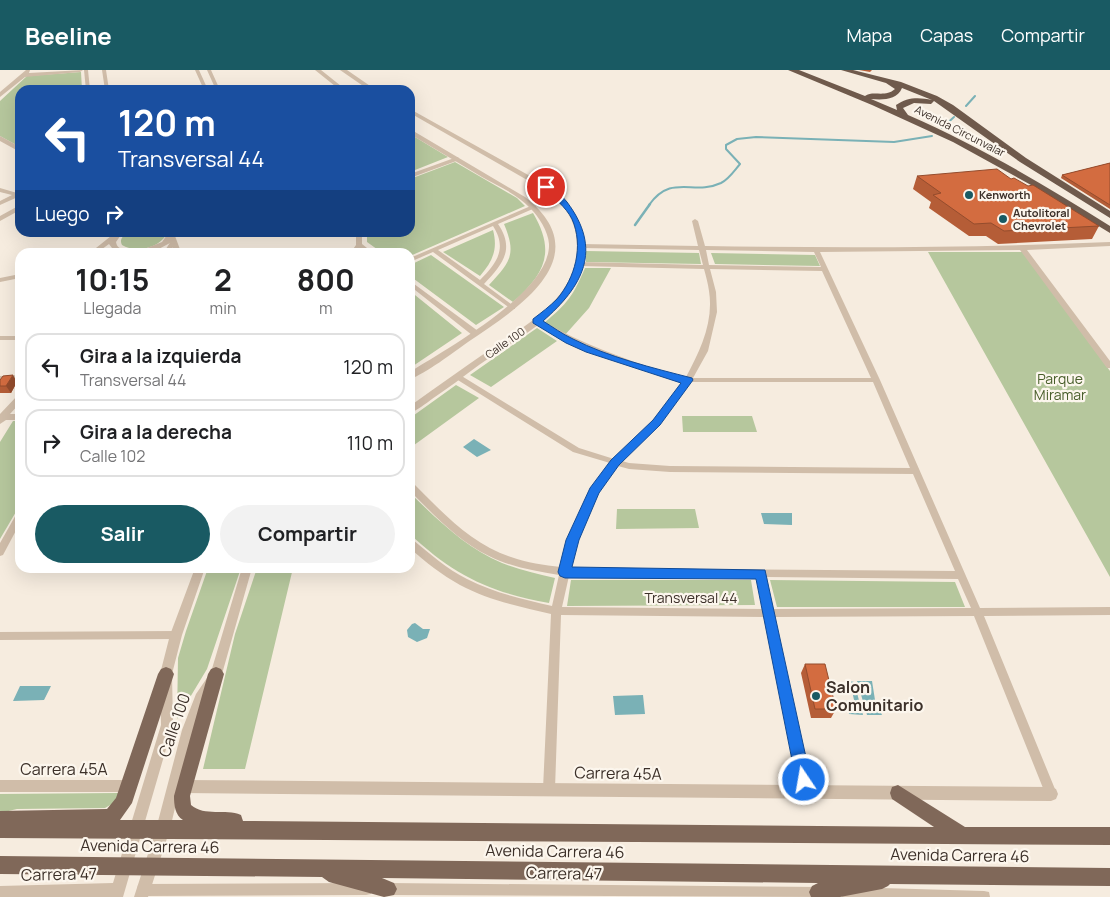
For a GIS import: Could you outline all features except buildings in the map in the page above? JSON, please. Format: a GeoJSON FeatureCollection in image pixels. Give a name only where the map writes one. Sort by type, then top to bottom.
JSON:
{"type":"FeatureCollection","features":[{"type":"Feature","properties":{"kind":"highway","name":"Avenida Circunvalar"},"geometry":{"type":"LineString","coordinates":[[792,70],[905,116],[993,159],[1109,232]]}},
{"type":"Feature","properties":{"kind":"highway","name":"Avenida Circunvalar"},"geometry":{"type":"LineString","coordinates":[[845,70],[884,80],[934,98],[972,122],[1023,160],[1110,215]]}},
{"type":"Feature","properties":{"kind":"highway"},"geometry":{"type":"LineString","coordinates":[[832,85],[876,97],[886,97],[898,92],[898,88],[884,80]]}},
{"type":"Feature","properties":{"kind":"highway"},"geometry":{"type":"LineString","coordinates":[[905,116],[899,107],[903,103],[922,100],[946,107],[972,122]]}},
{"type":"Feature","properties":{"kind":"main road"},"geometry":{"type":"LineString","coordinates":[[0,820],[105,819],[118,811],[166,674]]}},
{"type":"Feature","properties":{"kind":"main road"},"geometry":{"type":"LineString","coordinates":[[216,674],[184,786],[183,806],[187,812],[194,816],[230,821],[304,820],[311,828]]}},
{"type":"Feature","properties":{"kind":"main road"},"geometry":{"type":"LineString","coordinates":[[898,793],[964,836]]}},
{"type":"Feature","properties":{"kind":"main road","name":"Avenida Carrera 46"},"geometry":{"type":"LineString","coordinates":[[0,829],[311,828],[1110,836]]}},
{"type":"Feature","properties":{"kind":"main road","name":"Avenida Carrera 46"},"geometry":{"type":"LineString","coordinates":[[0,865],[1110,877]]}},
{"type":"Feature","properties":{"kind":"main road"},"geometry":{"type":"LineString","coordinates":[[312,868],[388,889]]}},
{"type":"Feature","properties":{"kind":"main road"},"geometry":{"type":"LineString","coordinates":[[818,892],[908,875]]}},
{"type":"Feature","properties":{"kind":"street"},"geometry":{"type":"LineString","coordinates":[[0,95],[28,70]]}},
{"type":"Feature","properties":{"kind":"street"},"geometry":{"type":"LineString","coordinates":[[24,75],[80,70]]}},
{"type":"Feature","properties":{"kind":"street"},"geometry":{"type":"LineString","coordinates":[[86,70],[88,85]]}},
{"type":"Feature","properties":{"kind":"street"},"geometry":{"type":"LineString","coordinates":[[104,70],[106,85]]}},
{"type":"Feature","properties":{"kind":"street"},"geometry":{"type":"LineString","coordinates":[[197,70],[204,85]]}},
{"type":"Feature","properties":{"kind":"street"},"geometry":{"type":"LineString","coordinates":[[209,70],[216,85]]}},
{"type":"Feature","properties":{"kind":"street"},"geometry":{"type":"LineString","coordinates":[[318,70],[337,85]]}},
{"type":"Feature","properties":{"kind":"street"},"geometry":{"type":"LineString","coordinates":[[343,70],[366,85]]}},
{"type":"Feature","properties":{"kind":"street","name":"Calle 100"},"geometry":{"type":"LineString","coordinates":[[415,114],[559,197],[576,219],[581,246],[580,264],[574,281],[560,301],[537,321],[415,407]]}},
{"type":"Feature","properties":{"kind":"street","name":"Calle 100"},"geometry":{"type":"LineString","coordinates":[[415,134],[520,196],[544,219],[549,230],[552,247],[551,260],[542,279],[512,308],[415,373]]}},
{"type":"Feature","properties":{"kind":"street"},"geometry":{"type":"LineString","coordinates":[[0,138],[15,147]]}},
{"type":"Feature","properties":{"kind":"street"},"geometry":{"type":"LineString","coordinates":[[415,174],[457,159]]}},
{"type":"Feature","properties":{"kind":"street"},"geometry":{"type":"LineString","coordinates":[[0,190],[15,193]]}},
{"type":"Feature","properties":{"kind":"street"},"geometry":{"type":"LineString","coordinates":[[0,203],[15,196]]}},
{"type":"Feature","properties":{"kind":"street"},"geometry":{"type":"LineString","coordinates":[[415,258],[533,207]]}},
{"type":"Feature","properties":{"kind":"street"},"geometry":{"type":"LineString","coordinates":[[0,219],[15,210]]}},
{"type":"Feature","properties":{"kind":"street"},"geometry":{"type":"LineString","coordinates":[[549,790],[556,611],[572,540],[594,491],[615,463],[656,422],[688,380],[704,351],[710,329],[713,312],[713,292],[695,221]]}},
{"type":"Feature","properties":{"kind":"street"},"geometry":{"type":"LineString","coordinates":[[480,284],[494,270],[504,251],[504,239],[495,224]]}},
{"type":"Feature","properties":{"kind":"street"},"geometry":{"type":"LineString","coordinates":[[581,246],[816,250],[1022,248],[1107,243],[1109,232]]}},
{"type":"Feature","properties":{"kind":"street"},"geometry":{"type":"LineString","coordinates":[[99,248],[113,237]]}},
{"type":"Feature","properties":{"kind":"street"},"geometry":{"type":"LineString","coordinates":[[115,237],[112,242],[115,248]]}},
{"type":"Feature","properties":{"kind":"street"},"geometry":{"type":"LineString","coordinates":[[154,248],[164,245],[172,237]]}},
{"type":"Feature","properties":{"kind":"street"},"geometry":{"type":"LineString","coordinates":[[357,248],[359,245],[359,237]]}},
{"type":"Feature","properties":{"kind":"street"},"geometry":{"type":"LineString","coordinates":[[359,245],[363,248]]}},
{"type":"Feature","properties":{"kind":"street"},"geometry":{"type":"LineString","coordinates":[[1022,248],[1110,366]]}},
{"type":"Feature","properties":{"kind":"street"},"geometry":{"type":"LineString","coordinates":[[434,250],[512,308]]}},
{"type":"Feature","properties":{"kind":"street"},"geometry":{"type":"LineString","coordinates":[[816,250],[876,380],[977,611],[1051,794]]}},
{"type":"Feature","properties":{"kind":"street"},"geometry":{"type":"LineString","coordinates":[[580,264],[824,269]]}},
{"type":"Feature","properties":{"kind":"street"},"geometry":{"type":"LineString","coordinates":[[0,280],[15,277]]}},
{"type":"Feature","properties":{"kind":"street"},"geometry":{"type":"LineString","coordinates":[[415,288],[475,333]]}},
{"type":"Feature","properties":{"kind":"street"},"geometry":{"type":"LineString","coordinates":[[537,321],[563,338],[589,350],[675,378],[688,380],[876,380]]}},
{"type":"Feature","properties":{"kind":"street"},"geometry":{"type":"LineString","coordinates":[[0,338],[15,338]]}},
{"type":"Feature","properties":{"kind":"street"},"geometry":{"type":"LineString","coordinates":[[0,378],[15,377]]}},
{"type":"Feature","properties":{"kind":"street"},"geometry":{"type":"LineString","coordinates":[[458,377],[558,441],[576,450],[615,463],[670,469],[915,471]]}},
{"type":"Feature","properties":{"kind":"street"},"geometry":{"type":"LineString","coordinates":[[1,418],[15,403]]}},
{"type":"Feature","properties":{"kind":"street"},"geometry":{"type":"LineString","coordinates":[[1,418],[15,417]]}},
{"type":"Feature","properties":{"kind":"street","name":"Transversal 44"},"geometry":{"type":"LineString","coordinates":[[415,490],[460,534],[482,548],[506,560],[565,572],[961,575]]}},
{"type":"Feature","properties":{"kind":"street"},"geometry":{"type":"LineString","coordinates":[[0,552],[15,525]]}},
{"type":"Feature","properties":{"kind":"street","name":"Transversal 44"},"geometry":{"type":"LineString","coordinates":[[415,547],[430,560],[463,582],[504,599],[556,611],[1110,611]]}},
{"type":"Feature","properties":{"kind":"street","name":"Calle 100"},"geometry":{"type":"LineString","coordinates":[[117,893],[138,828],[167,725],[166,674],[176,635],[198,573]]}},
{"type":"Feature","properties":{"kind":"street","name":"Calle 100"},"geometry":{"type":"LineString","coordinates":[[142,894],[162,829],[188,730],[200,698],[216,674],[246,573]]}},
{"type":"Feature","properties":{"kind":"street"},"geometry":{"type":"LineString","coordinates":[[761,574],[806,792]]}},
{"type":"Feature","properties":{"kind":"street"},"geometry":{"type":"LineString","coordinates":[[0,636],[176,635]]}},
{"type":"Feature","properties":{"kind":"street","name":"Carrera 45A"},"geometry":{"type":"LineString","coordinates":[[0,786],[128,786]]}},
{"type":"Feature","properties":{"kind":"street","name":"Carrera 45A"},"geometry":{"type":"LineString","coordinates":[[184,786],[1051,794]]}},
{"type":"Feature","properties":{"kind":"street","name":"Carrera 47"},"geometry":{"type":"LineString","coordinates":[[142,894],[388,889],[647,894],[818,892],[984,897]]}},
{"type":"Feature","properties":{"kind":"street","name":"Carrera 47"},"geometry":{"type":"LineString","coordinates":[[0,893],[117,893]]}},
{"type":"Feature","properties":{"kind":"green space"},"geometry":{"type":"Polygon","coordinates":[[[81,72],[82,85],[17,85],[27,76],[81,72]]]}},
{"type":"Feature","properties":{"kind":"green space"},"geometry":{"type":"Polygon","coordinates":[[[15,87],[15,144],[0,136],[0,101],[15,87]]]}},
{"type":"Feature","properties":{"kind":"green space"},"geometry":{"type":"Polygon","coordinates":[[[415,137],[448,157],[415,170],[415,137]]]}},
{"type":"Feature","properties":{"kind":"green space"},"geometry":{"type":"Polygon","coordinates":[[[455,162],[517,198],[525,206],[415,254],[415,248],[375,248],[367,242],[367,237],[415,237],[415,177],[455,162]]]}},
{"type":"Feature","properties":{"kind":"green space"},"geometry":{"type":"Polygon","coordinates":[[[533,213],[544,239],[544,262],[533,282],[513,302],[489,285],[506,264],[511,251],[504,224],[533,213]]]}},
{"type":"Feature","properties":{"kind":"green space"},"geometry":{"type":"Polygon","coordinates":[[[493,230],[495,249],[491,260],[480,276],[443,252],[493,230]]]}},
{"type":"Feature","properties":{"kind":"green space"},"geometry":{"type":"Polygon","coordinates":[[[164,237],[157,244],[146,248],[130,248],[122,245],[122,238],[164,237]]]}},
{"type":"Feature","properties":{"kind":"green space"},"geometry":{"type":"Polygon","coordinates":[[[586,251],[699,253],[701,264],[586,262],[586,251]]]}},
{"type":"Feature","properties":{"kind":"green space","name":"Parque Miramar"},"geometry":{"type":"Polygon","coordinates":[[[928,252],[1023,252],[1110,371],[1110,577],[928,252]]]}},
{"type":"Feature","properties":{"kind":"green space"},"geometry":{"type":"Polygon","coordinates":[[[711,253],[815,255],[820,266],[715,264],[711,253]]]}},
{"type":"Feature","properties":{"kind":"green space"},"geometry":{"type":"Polygon","coordinates":[[[431,255],[504,307],[476,325],[415,280],[415,263],[431,255]]]}},
{"type":"Feature","properties":{"kind":"green space"},"geometry":{"type":"Polygon","coordinates":[[[585,268],[611,268],[589,308],[564,336],[544,323],[569,298],[585,268]]]}},
{"type":"Feature","properties":{"kind":"green space"},"geometry":{"type":"Polygon","coordinates":[[[415,295],[462,333],[415,365],[415,295]]]}},
{"type":"Feature","properties":{"kind":"green space"},"geometry":{"type":"Polygon","coordinates":[[[537,328],[557,341],[491,387],[470,375],[537,328]]]}},
{"type":"Feature","properties":{"kind":"green space"},"geometry":{"type":"Polygon","coordinates":[[[456,385],[479,398],[415,444],[415,414],[456,385]]]}},
{"type":"Feature","properties":{"kind":"green space"},"geometry":{"type":"Polygon","coordinates":[[[682,416],[752,416],[757,432],[683,432],[682,416]]]}},
{"type":"Feature","properties":{"kind":"green space"},"geometry":{"type":"Polygon","coordinates":[[[13,421],[15,421],[15,514],[0,539],[0,442],[13,421]]]}},
{"type":"Feature","properties":{"kind":"green space"},"geometry":{"type":"Polygon","coordinates":[[[415,498],[476,550],[508,565],[555,578],[549,603],[491,588],[458,571],[415,538],[415,498]]]}},
{"type":"Feature","properties":{"kind":"green space"},"geometry":{"type":"Polygon","coordinates":[[[617,509],[695,509],[699,528],[616,529],[617,509]]]}},
{"type":"Feature","properties":{"kind":"green space"},"geometry":{"type":"Polygon","coordinates":[[[206,573],[239,573],[207,669],[177,719],[178,658],[206,573]]]}},
{"type":"Feature","properties":{"kind":"green space"},"geometry":{"type":"Polygon","coordinates":[[[255,573],[292,573],[245,769],[203,769],[235,634],[255,573]]]}},
{"type":"Feature","properties":{"kind":"green space"},"geometry":{"type":"Polygon","coordinates":[[[571,580],[751,580],[755,605],[567,606],[571,580]]]}},
{"type":"Feature","properties":{"kind":"green space"},"geometry":{"type":"Polygon","coordinates":[[[770,580],[955,582],[965,607],[777,607],[770,580]]]}},
{"type":"Feature","properties":{"kind":"green space"},"geometry":{"type":"Polygon","coordinates":[[[118,793],[120,795],[112,804],[105,808],[17,809],[0,813],[0,794],[118,793]]]}},
{"type":"Feature","properties":{"kind":"water"},"geometry":{"type":"Polygon","coordinates":[[[474,439],[491,450],[477,457],[463,447],[474,439]]]}},
{"type":"Feature","properties":{"kind":"water"},"geometry":{"type":"Polygon","coordinates":[[[761,513],[792,513],[792,525],[764,524],[761,513]]]}},
{"type":"Feature","properties":{"kind":"water"},"geometry":{"type":"Polygon","coordinates":[[[415,623],[423,629],[430,629],[427,638],[417,642],[408,637],[407,630],[415,623]]]}},
{"type":"Feature","properties":{"kind":"water"},"geometry":{"type":"Polygon","coordinates":[[[850,681],[854,682],[863,715],[849,714],[846,701],[854,700],[850,681]]]}},
{"type":"Feature","properties":{"kind":"water"},"geometry":{"type":"Polygon","coordinates":[[[857,681],[872,681],[875,700],[882,715],[867,715],[857,681]]]}},
{"type":"Feature","properties":{"kind":"water"},"geometry":{"type":"Polygon","coordinates":[[[20,686],[51,686],[44,700],[13,701],[20,686]]]}},
{"type":"Feature","properties":{"kind":"water"},"geometry":{"type":"Polygon","coordinates":[[[643,695],[645,714],[615,715],[613,696],[643,695]]]}},
{"type":"Feature","properties":{"kind":"waterway"},"geometry":{"type":"LineString","coordinates":[[966,106],[975,96]]}},
{"type":"Feature","properties":{"kind":"waterway"},"geometry":{"type":"LineString","coordinates":[[942,128],[954,117]]}},
{"type":"Feature","properties":{"kind":"waterway"},"geometry":{"type":"LineString","coordinates":[[649,205],[658,195],[675,187],[711,186],[724,181],[740,164],[726,149],[726,145],[737,139],[756,137],[894,142],[932,136]]}},
{"type":"Feature","properties":{"kind":"waterway"},"geometry":{"type":"LineString","coordinates":[[635,225],[650,204]]}},
{"type":"Feature","properties":{"kind":"place","name":"Kenworth"},"geometry":{"type":"Point","coordinates":[969,195]}},
{"type":"Feature","properties":{"kind":"place","name":"Autolitoral Chevrolet"},"geometry":{"type":"Point","coordinates":[1003,219]}},
{"type":"Feature","properties":{"kind":"place","name":"Salon Comunitario"},"geometry":{"type":"Point","coordinates":[816,696]}},
{"type":"Feature","properties":{"kind":"route"},"geometry":{"type":"LineString","coordinates":[[546,187],[559,197],[576,219],[581,246],[580,264],[574,281],[560,301],[537,321],[556,334],[589,350],[675,378],[688,380],[656,422],[615,463],[594,491],[572,540],[565,572],[761,574],[804,780]]}}]}
